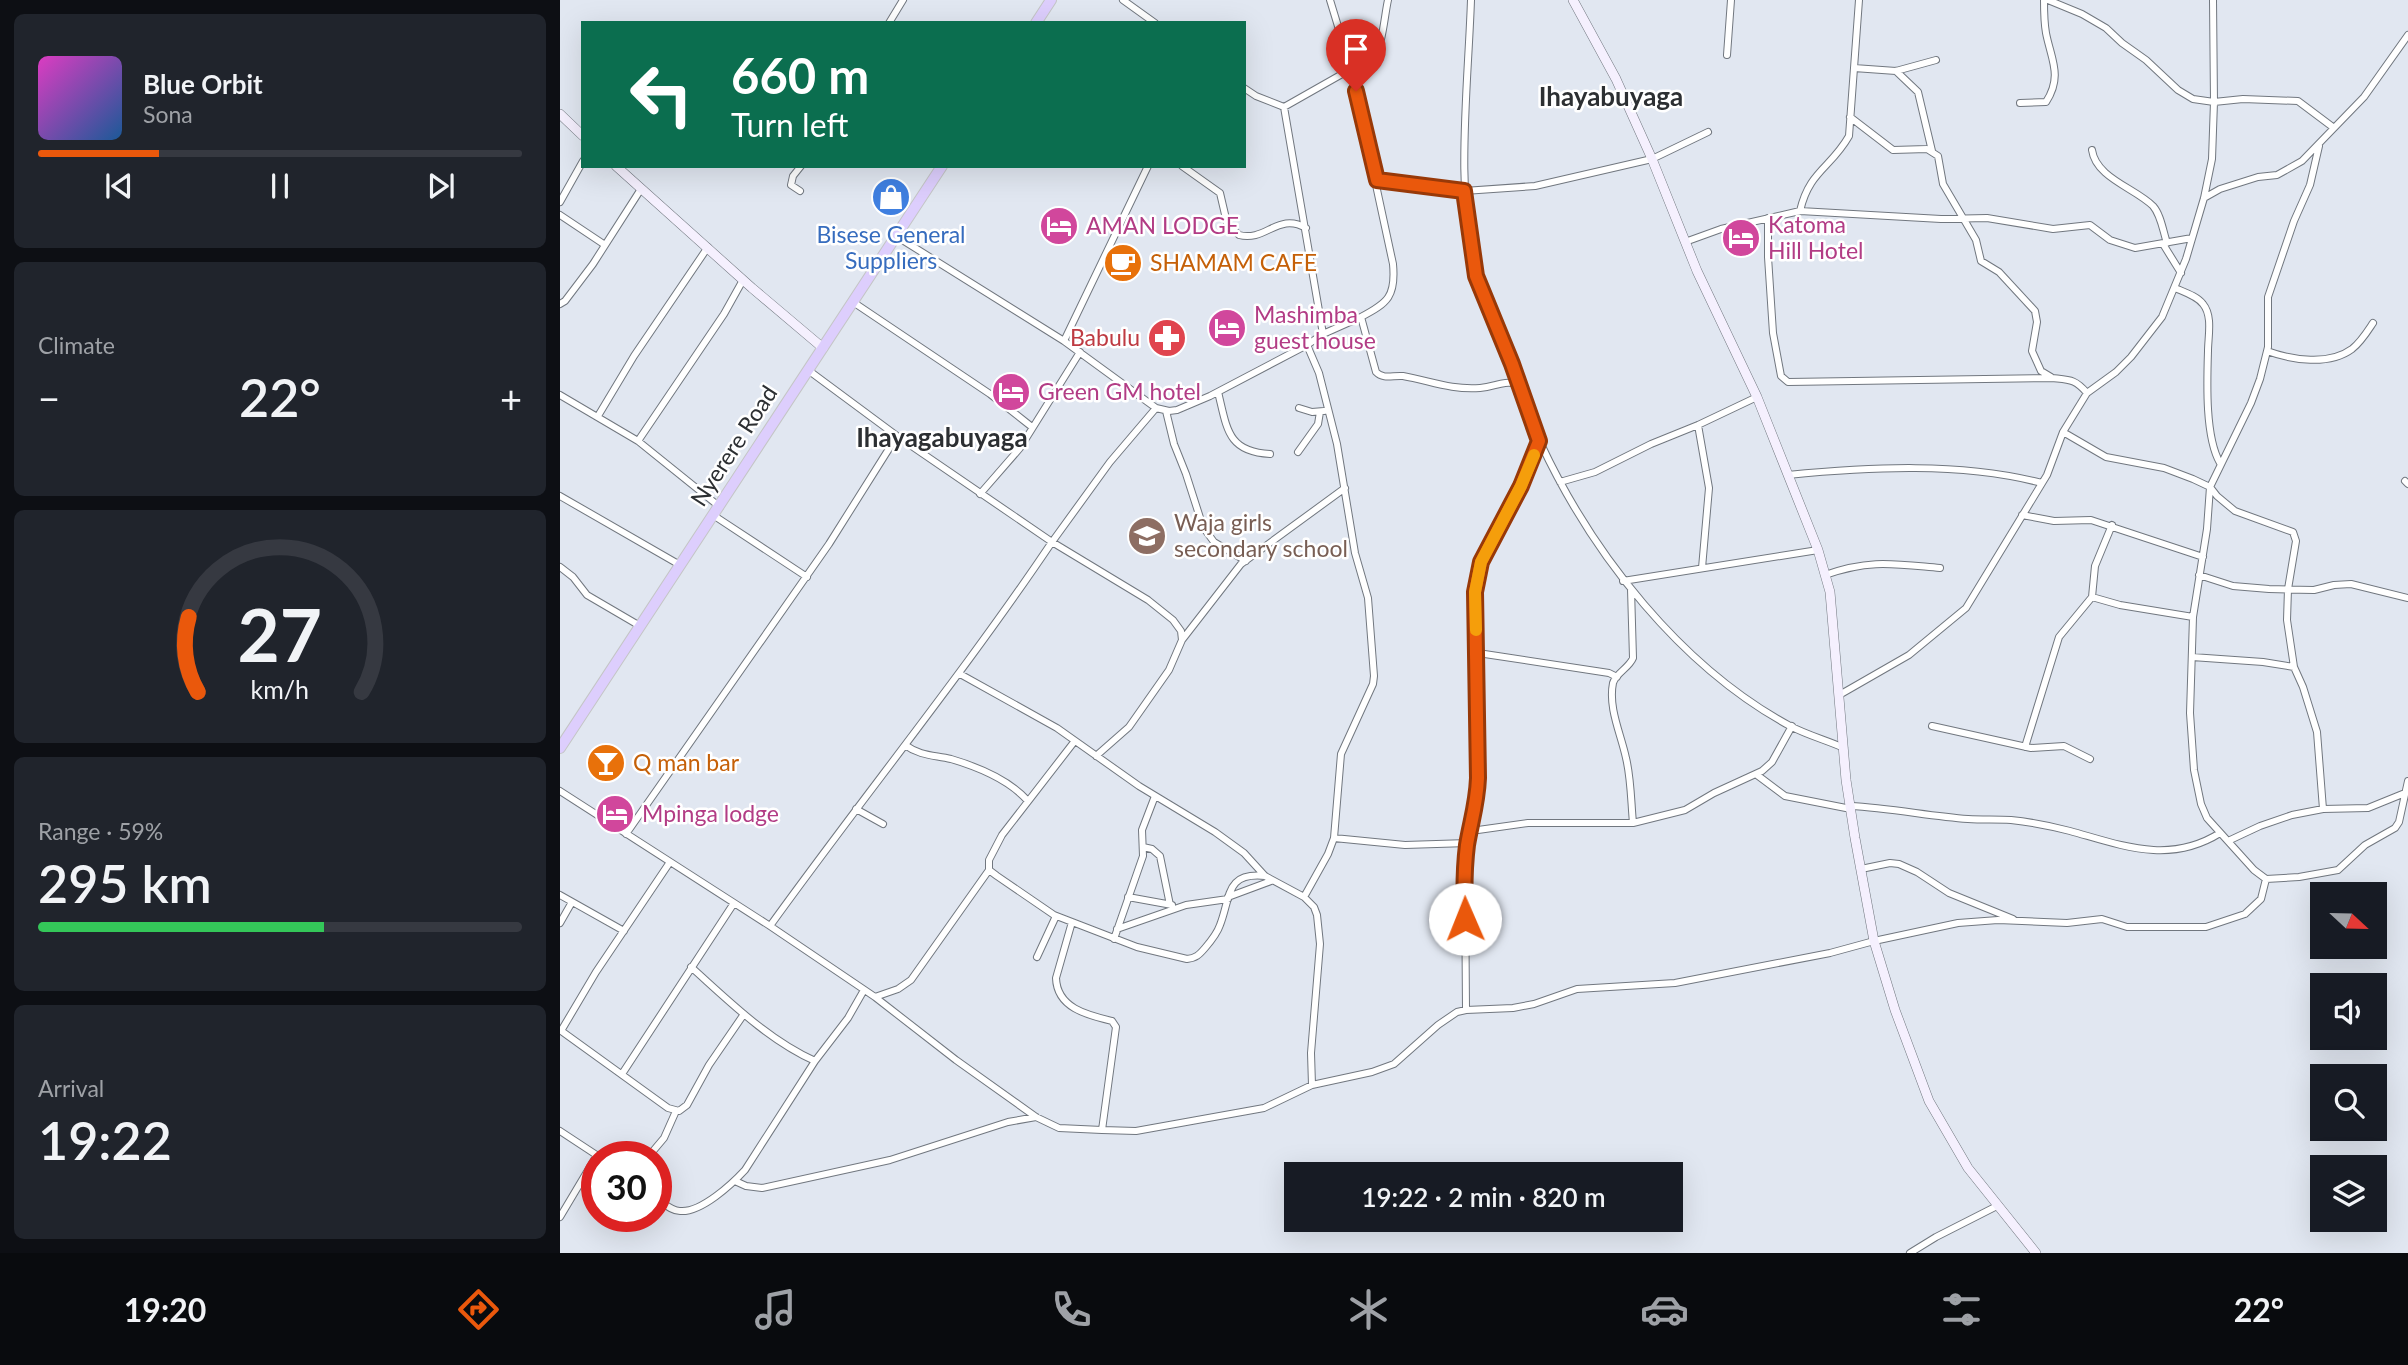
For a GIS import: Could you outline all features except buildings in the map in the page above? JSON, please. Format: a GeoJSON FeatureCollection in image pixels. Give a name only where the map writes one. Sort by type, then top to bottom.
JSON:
{"type":"FeatureCollection","features":[{"type":"Feature","properties":{"kind":"highway"},"geometry":{"type":"LineString","coordinates":[[1037,21],[1051,0]]}},
{"type":"Feature","properties":{"kind":"highway","name":"Nyerere Road"},"geometry":{"type":"LineString","coordinates":[[560,748],[941,168]]}},
{"type":"Feature","properties":{"kind":"main road"},"geometry":{"type":"LineString","coordinates":[[1573,0],[1616,79],[1652,159],[1685,242],[1757,397],[1818,550],[1830,592],[1844,748],[1861,869],[1874,941],[1895,1010],[1929,1101],[1968,1168],[2036,1253]]}},
{"type":"Feature","properties":{"kind":"main road"},"geometry":{"type":"LineString","coordinates":[[560,114],[581,133]]}},
{"type":"Feature","properties":{"kind":"main road"},"geometry":{"type":"LineString","coordinates":[[618,168],[743,280],[824,348]]}},
{"type":"Feature","properties":{"kind":"street"},"geometry":{"type":"LineString","coordinates":[[890,21],[903,0]]}},
{"type":"Feature","properties":{"kind":"street"},"geometry":{"type":"LineString","coordinates":[[1123,0],[1152,21]]}},
{"type":"Feature","properties":{"kind":"street"},"geometry":{"type":"LineString","coordinates":[[896,236],[1064,341],[1156,408],[1166,411],[1177,410],[1218,392],[1323,334],[1377,309],[1389,298],[1394,278],[1377,180],[1351,69],[1330,0]]}},
{"type":"Feature","properties":{"kind":"street"},"geometry":{"type":"LineString","coordinates":[[1246,89],[1284,107],[1351,69],[1363,67],[1371,61],[1379,42],[1388,0]]}},
{"type":"Feature","properties":{"kind":"street"},"geometry":{"type":"LineString","coordinates":[[1471,0],[1464,191],[1476,276],[1539,441],[1560,482],[1623,581],[1693,654],[1726,684],[1791,726],[1844,748]]}},
{"type":"Feature","properties":{"kind":"street"},"geometry":{"type":"LineString","coordinates":[[1727,55],[1731,0]]}},
{"type":"Feature","properties":{"kind":"street"},"geometry":{"type":"LineString","coordinates":[[1800,211],[1810,183],[1840,152],[1849,136],[1859,0]]}},
{"type":"Feature","properties":{"kind":"street"},"geometry":{"type":"LineString","coordinates":[[2020,103],[2046,102],[2052,90],[2056,64],[2046,30],[2046,0],[2082,14],[2106,28],[2193,99],[2214,102],[2242,99],[2298,101],[2334,128]]}},
{"type":"Feature","properties":{"kind":"street"},"geometry":{"type":"LineString","coordinates":[[1841,694],[1909,654],[1956,618],[1980,587],[2042,483],[2063,432],[2087,393],[2116,372],[2131,357],[2161,317],[2181,274],[2204,198],[2212,159],[2213,0]]}},
{"type":"Feature","properties":{"kind":"street"},"geometry":{"type":"LineString","coordinates":[[2204,198],[2220,189],[2258,177],[2277,175],[2302,161],[2373,86],[2408,35]]}},
{"type":"Feature","properties":{"kind":"street"},"geometry":{"type":"LineString","coordinates":[[1854,68],[1896,71],[1936,60]]}},
{"type":"Feature","properties":{"kind":"street"},"geometry":{"type":"LineString","coordinates":[[1896,71],[1918,92],[1932,151]]}},
{"type":"Feature","properties":{"kind":"street"},"geometry":{"type":"LineString","coordinates":[[1284,107],[1323,334]]}},
{"type":"Feature","properties":{"kind":"street"},"geometry":{"type":"LineString","coordinates":[[1850,117],[1893,150],[1927,149],[1938,156],[1943,184],[1979,246],[1981,261],[1999,272],[2035,311],[2037,322],[2032,351],[2042,371],[2052,378]]}},
{"type":"Feature","properties":{"kind":"street"},"geometry":{"type":"LineString","coordinates":[[1377,180],[1464,191],[1535,186],[1652,159],[1708,132]]}},
{"type":"Feature","properties":{"kind":"street"},"geometry":{"type":"LineString","coordinates":[[2319,146],[2310,184],[2294,221],[2268,297],[2267,351],[2251,404],[2210,486],[2207,529],[2193,617],[2190,713],[2194,769],[2201,804],[2207,818],[2254,870],[2266,879],[2299,877],[2338,870],[2365,845],[2395,828],[2399,822],[2408,781]]}},
{"type":"Feature","properties":{"kind":"street"},"geometry":{"type":"LineString","coordinates":[[2092,150],[2093,158],[2102,171],[2155,209],[2165,243],[2181,274]]}},
{"type":"Feature","properties":{"kind":"street"},"geometry":{"type":"LineString","coordinates":[[560,202],[581,165]]}},
{"type":"Feature","properties":{"kind":"street"},"geometry":{"type":"LineString","coordinates":[[799,168],[790,185],[800,191]]}},
{"type":"Feature","properties":{"kind":"street"},"geometry":{"type":"LineString","coordinates":[[1064,341],[1147,168]]}},
{"type":"Feature","properties":{"kind":"street"},"geometry":{"type":"LineString","coordinates":[[1185,168],[1220,193],[1227,223],[1239,235],[1258,235],[1283,222],[1299,224],[1306,228]]}},
{"type":"Feature","properties":{"kind":"street"},"geometry":{"type":"LineString","coordinates":[[560,304],[565,301],[605,245],[641,189]]}},
{"type":"Feature","properties":{"kind":"street"},"geometry":{"type":"LineString","coordinates":[[1685,242],[1721,229],[1800,211],[1987,218],[2053,229],[2090,225],[2110,240],[2140,248],[2192,238]]}},
{"type":"Feature","properties":{"kind":"street"},"geometry":{"type":"LineString","coordinates":[[560,215],[605,245]]}},
{"type":"Feature","properties":{"kind":"street"},"geometry":{"type":"LineString","coordinates":[[1768,218],[1773,333],[1781,376],[1788,382],[2052,378],[2080,384],[2087,393]]}},
{"type":"Feature","properties":{"kind":"street"},"geometry":{"type":"LineString","coordinates":[[598,416],[708,247]]}},
{"type":"Feature","properties":{"kind":"street"},"geometry":{"type":"LineString","coordinates":[[638,441],[718,323],[743,280]]}},
{"type":"Feature","properties":{"kind":"street"},"geometry":{"type":"LineString","coordinates":[[2175,288],[2203,304],[2208,315],[2208,387],[2214,453],[2220,463]]}},
{"type":"Feature","properties":{"kind":"street"},"geometry":{"type":"LineString","coordinates":[[853,302],[970,380],[1032,427]]}},
{"type":"Feature","properties":{"kind":"street"},"geometry":{"type":"LineString","coordinates":[[1361,317],[1379,376],[1402,376],[1441,387],[1479,388],[1500,382],[1518,384]]}},
{"type":"Feature","properties":{"kind":"street"},"geometry":{"type":"LineString","coordinates":[[2267,351],[2302,360],[2330,358],[2352,349],[2373,323]]}},
{"type":"Feature","properties":{"kind":"street"},"geometry":{"type":"LineString","coordinates":[[1304,897],[1334,838],[1341,754],[1373,684],[1374,676],[1368,598],[1355,553],[1329,410],[1319,373],[1307,345]]}},
{"type":"Feature","properties":{"kind":"street"},"geometry":{"type":"LineString","coordinates":[[981,494],[1004,469],[1060,387],[1080,352]]}},
{"type":"Feature","properties":{"kind":"street"},"geometry":{"type":"LineString","coordinates":[[808,370],[981,494],[1165,613],[1179,626],[1182,640]]}},
{"type":"Feature","properties":{"kind":"street"},"geometry":{"type":"LineString","coordinates":[[1218,392],[1234,442],[1251,452],[1270,454]]}},
{"type":"Feature","properties":{"kind":"street"},"geometry":{"type":"LineString","coordinates":[[560,395],[638,441],[717,511],[807,577]]}},
{"type":"Feature","properties":{"kind":"street"},"geometry":{"type":"LineString","coordinates":[[1560,482],[1595,472],[1757,397]]}},
{"type":"Feature","properties":{"kind":"street"},"geometry":{"type":"LineString","coordinates":[[770,926],[960,674],[1117,453],[1156,408]]}},
{"type":"Feature","properties":{"kind":"street"},"geometry":{"type":"LineString","coordinates":[[1299,408],[1320,412],[1329,410]]}},
{"type":"Feature","properties":{"kind":"street"},"geometry":{"type":"LineString","coordinates":[[1166,411],[1174,444],[1203,527],[1213,541],[1246,561]]}},
{"type":"Feature","properties":{"kind":"street"},"geometry":{"type":"LineString","coordinates":[[1298,452],[1318,424],[1320,412]]}},
{"type":"Feature","properties":{"kind":"street"},"geometry":{"type":"LineString","coordinates":[[1698,425],[1709,488],[1702,568]]}},
{"type":"Feature","properties":{"kind":"street"},"geometry":{"type":"LineString","coordinates":[[2063,432],[2106,457],[2164,468],[2210,486],[2223,502],[2235,511],[2293,531],[2296,546],[2288,589],[2287,620],[2294,667],[2317,733],[2323,809]]}},
{"type":"Feature","properties":{"kind":"street"},"geometry":{"type":"LineString","coordinates":[[626,834],[807,577],[897,436]]}},
{"type":"Feature","properties":{"kind":"street"},"geometry":{"type":"LineString","coordinates":[[1466,1010],[1464,902],[1468,843],[1477,803],[1478,778],[1475,592],[1481,562],[1521,486],[1539,441]]}},
{"type":"Feature","properties":{"kind":"street"},"geometry":{"type":"LineString","coordinates":[[1788,475],[1848,469],[1954,471],[1992,473],[2042,483]]}},
{"type":"Feature","properties":{"kind":"street"},"geometry":{"type":"LineString","coordinates":[[1096,756],[1129,727],[1169,670],[1182,640],[1246,561],[1345,488]]}},
{"type":"Feature","properties":{"kind":"street"},"geometry":{"type":"LineString","coordinates":[[560,496],[680,565]]}},
{"type":"Feature","properties":{"kind":"street"},"geometry":{"type":"LineString","coordinates":[[2022,515],[2054,521],[2091,520],[2203,557]]}},
{"type":"Feature","properties":{"kind":"street"},"geometry":{"type":"LineString","coordinates":[[2025,747],[2059,637],[2092,597],[2095,566],[2112,526]]}},
{"type":"Feature","properties":{"kind":"street"},"geometry":{"type":"LineString","coordinates":[[1623,581],[1818,550]]}},
{"type":"Feature","properties":{"kind":"street"},"geometry":{"type":"LineString","coordinates":[[1825,575],[1869,563],[1940,568]]}},
{"type":"Feature","properties":{"kind":"street"},"geometry":{"type":"LineString","coordinates":[[560,567],[573,577],[583,592],[640,625]]}},
{"type":"Feature","properties":{"kind":"street"},"geometry":{"type":"LineString","coordinates":[[2199,575],[2233,586],[2314,590],[2351,584],[2408,598]]}},
{"type":"Feature","properties":{"kind":"street"},"geometry":{"type":"LineString","coordinates":[[1631,589],[1633,658],[1628,668],[1617,677],[1613,688],[1616,722],[1627,761],[1633,823]]}},
{"type":"Feature","properties":{"kind":"street"},"geometry":{"type":"LineString","coordinates":[[2092,597],[2120,605],[2193,617]]}},
{"type":"Feature","properties":{"kind":"street"},"geometry":{"type":"LineString","coordinates":[[1478,653],[1609,673],[1617,677]]}},
{"type":"Feature","properties":{"kind":"street"},"geometry":{"type":"LineString","coordinates":[[2192,657],[2294,667]]}},
{"type":"Feature","properties":{"kind":"street"},"geometry":{"type":"LineString","coordinates":[[960,674],[1057,728],[1155,796],[1215,832],[1244,853],[1268,878],[1304,897],[1314,907],[1320,944],[1311,1053],[1312,1085]]}},
{"type":"Feature","properties":{"kind":"street"},"geometry":{"type":"LineString","coordinates":[[1471,831],[1528,823],[1633,823],[1685,810],[1728,786],[1757,775],[1772,762],[1791,726]]}},
{"type":"Feature","properties":{"kind":"street"},"geometry":{"type":"LineString","coordinates":[[1932,726],[2031,748],[2064,746],[2090,759]]}},
{"type":"Feature","properties":{"kind":"street"},"geometry":{"type":"LineString","coordinates":[[875,998],[898,989],[911,980],[925,956],[989,870],[989,860],[1002,835],[1074,742]]}},
{"type":"Feature","properties":{"kind":"street"},"geometry":{"type":"LineString","coordinates":[[905,745],[921,754],[953,760],[990,774],[1027,800]]}},
{"type":"Feature","properties":{"kind":"street"},"geometry":{"type":"LineString","coordinates":[[1757,775],[1785,796],[1851,808],[1891,808],[1969,819],[2013,820],[2066,830],[2134,849],[2178,847],[2197,843],[2220,832]]}},
{"type":"Feature","properties":{"kind":"street"},"geometry":{"type":"LineString","coordinates":[[560,790],[770,926],[864,990],[1036,1117],[1059,1128],[1136,1131],[1264,1108],[1312,1085],[1372,1072],[1394,1064],[1457,1012],[1534,1004],[1577,989],[1675,983],[1830,953],[1958,923],[2067,923],[2102,919],[2127,927],[2206,927],[2245,914],[2261,899],[2266,879]]}},
{"type":"Feature","properties":{"kind":"street"},"geometry":{"type":"LineString","coordinates":[[2228,841],[2272,821],[2323,809],[2368,808],[2405,793]]}},
{"type":"Feature","properties":{"kind":"street"},"geometry":{"type":"LineString","coordinates":[[1114,939],[1143,856],[1142,830],[1155,796]]}},
{"type":"Feature","properties":{"kind":"street"},"geometry":{"type":"LineString","coordinates":[[856,809],[883,824]]}},
{"type":"Feature","properties":{"kind":"street"},"geometry":{"type":"LineString","coordinates":[[1334,838],[1405,845],[1468,843]]}},
{"type":"Feature","properties":{"kind":"street"},"geometry":{"type":"LineString","coordinates":[[1143,847],[1152,849],[1160,856],[1170,905]]}},
{"type":"Feature","properties":{"kind":"street"},"geometry":{"type":"LineString","coordinates":[[670,862],[560,1030],[676,1111]]}},
{"type":"Feature","properties":{"kind":"street"},"geometry":{"type":"LineString","coordinates":[[1861,869],[1890,863],[1899,864],[1917,872],[1949,893],[2018,921]]}},
{"type":"Feature","properties":{"kind":"street"},"geometry":{"type":"LineString","coordinates":[[989,870],[1056,916],[1114,939],[1187,959],[1195,958],[1218,930],[1234,884],[1241,877],[1248,875],[1268,878]]}},
{"type":"Feature","properties":{"kind":"street"},"geometry":{"type":"LineString","coordinates":[[1117,929],[1197,902],[1228,898],[1268,878]]}},
{"type":"Feature","properties":{"kind":"street"},"geometry":{"type":"LineString","coordinates":[[560,895],[624,932]]}},
{"type":"Feature","properties":{"kind":"street"},"geometry":{"type":"LineString","coordinates":[[1128,897],[1181,907]]}},
{"type":"Feature","properties":{"kind":"street"},"geometry":{"type":"LineString","coordinates":[[560,923],[572,902]]}},
{"type":"Feature","properties":{"kind":"street"},"geometry":{"type":"LineString","coordinates":[[622,1074],[734,903]]}},
{"type":"Feature","properties":{"kind":"street"},"geometry":{"type":"LineString","coordinates":[[1037,957],[1056,916]]}},
{"type":"Feature","properties":{"kind":"street"},"geometry":{"type":"LineString","coordinates":[[1072,922],[1056,978],[1057,986],[1068,1004],[1076,1011],[1112,1021],[1116,1027],[1102,1130]]}},
{"type":"Feature","properties":{"kind":"street"},"geometry":{"type":"LineString","coordinates":[[691,967],[744,1014],[789,1047],[816,1061]]}},
{"type":"Feature","properties":{"kind":"street"},"geometry":{"type":"LineString","coordinates":[[672,1209],[684,1212],[709,1201],[745,1170],[864,990]]}},
{"type":"Feature","properties":{"kind":"street"},"geometry":{"type":"LineString","coordinates":[[661,1141],[676,1111],[685,1107],[709,1065],[744,1014]]}},
{"type":"Feature","properties":{"kind":"street"},"geometry":{"type":"LineString","coordinates":[[735,1181],[762,1188],[830,1171],[874,1164],[954,1141],[1007,1122],[1036,1117]]}},
{"type":"Feature","properties":{"kind":"street"},"geometry":{"type":"LineString","coordinates":[[560,1131],[581,1145]]}},
{"type":"Feature","properties":{"kind":"street"},"geometry":{"type":"LineString","coordinates":[[560,1217],[581,1183]]}},
{"type":"Feature","properties":{"kind":"street"},"geometry":{"type":"LineString","coordinates":[[1910,1253],[1997,1206]]}},
{"type":"Feature","properties":{"kind":"slow traffic"},"geometry":{"type":"LineString","coordinates":[[1476,630],[1475,592],[1481,562],[1521,486],[1534,455]]}},
{"type":"Feature","properties":{"kind":"place","name":"Bisese General Suppliers"},"geometry":{"type":"Point","coordinates":[891,197]}},
{"type":"Feature","properties":{"kind":"place","name":"AMAN LODGE"},"geometry":{"type":"Point","coordinates":[1059,226]}},
{"type":"Feature","properties":{"kind":"place","name":"Katoma Hill Hotel"},"geometry":{"type":"Point","coordinates":[1741,238]}},
{"type":"Feature","properties":{"kind":"place","name":"SHAMAM CAFE"},"geometry":{"type":"Point","coordinates":[1123,263]}},
{"type":"Feature","properties":{"kind":"place","name":"Mashimba guest house"},"geometry":{"type":"Point","coordinates":[1227,328]}},
{"type":"Feature","properties":{"kind":"place","name":"Babulu"},"geometry":{"type":"Point","coordinates":[1167,338]}},
{"type":"Feature","properties":{"kind":"place","name":"Green GM hotel"},"geometry":{"type":"Point","coordinates":[1011,392]}},
{"type":"Feature","properties":{"kind":"place","name":"Waja girls secondary school"},"geometry":{"type":"Point","coordinates":[1147,536]}},
{"type":"Feature","properties":{"kind":"place","name":"Q man bar"},"geometry":{"type":"Point","coordinates":[606,763]}},
{"type":"Feature","properties":{"kind":"place","name":"Mpinga lodge"},"geometry":{"type":"Point","coordinates":[615,814]}},
{"type":"Feature","properties":{"kind":"district","name":"Ihayabuyaga"},"geometry":{"type":"Point","coordinates":[1611,97]}},
{"type":"Feature","properties":{"kind":"district","name":"Ihayagabuyaga"},"geometry":{"type":"Point","coordinates":[942,438]}},
{"type":"Feature","properties":{"kind":"route"},"geometry":{"type":"LineString","coordinates":[[1356,91],[1377,180],[1464,191],[1476,276],[1512,364],[1539,441],[1521,486],[1481,562],[1475,592],[1478,778],[1477,803],[1468,843],[1465,919]]}}]}
